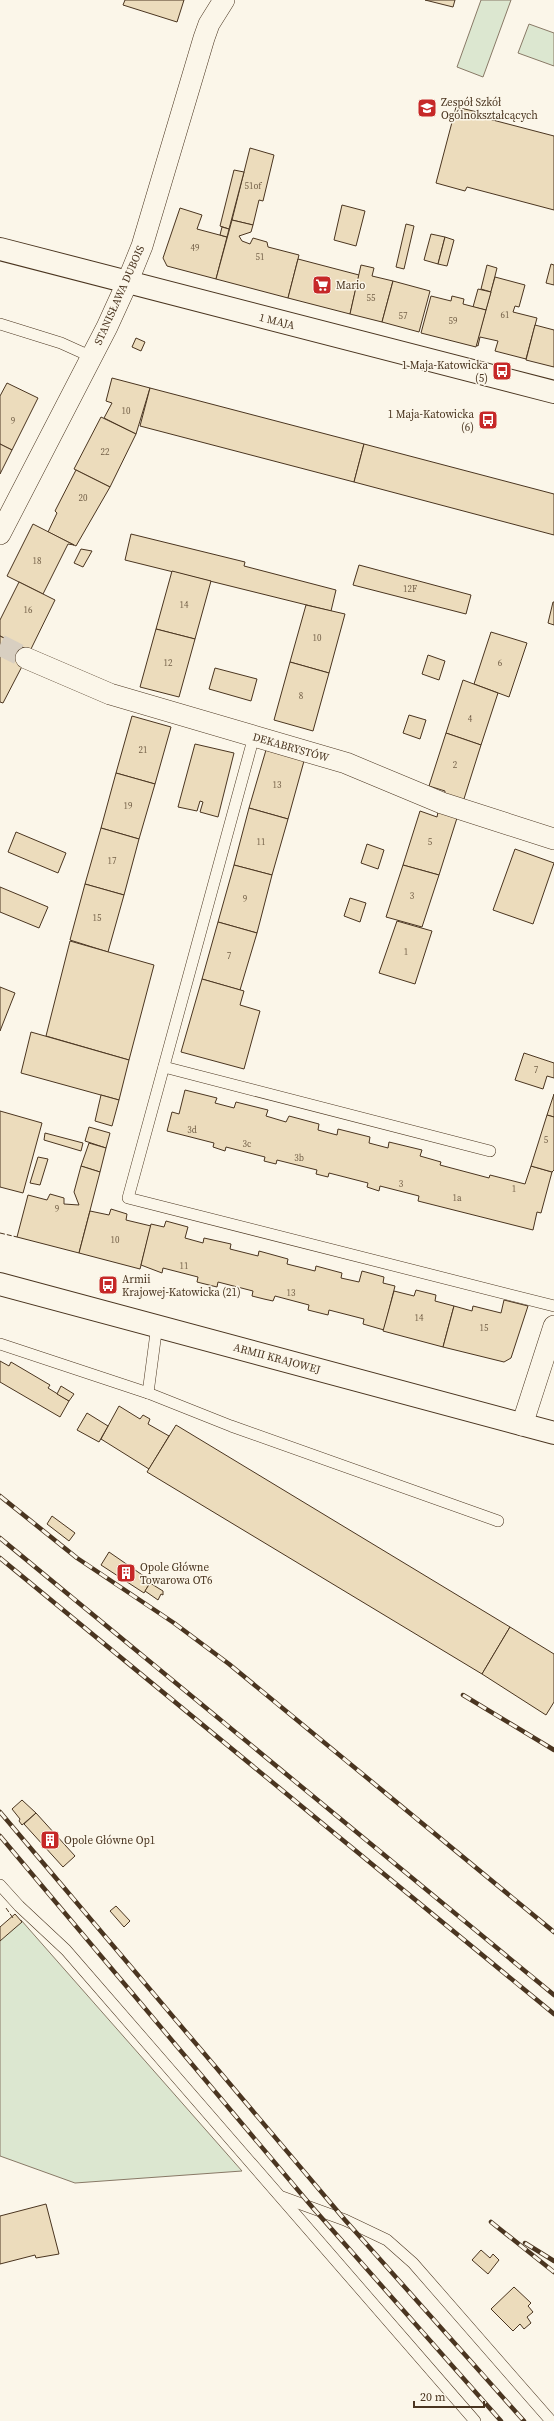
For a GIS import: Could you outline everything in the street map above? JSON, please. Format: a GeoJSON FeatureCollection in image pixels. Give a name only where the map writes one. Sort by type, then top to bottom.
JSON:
{"type":"FeatureCollection","features":[{"type":"Feature","properties":{"kind":"street","name":"STANISŁAWA DUBOIS"},"geometry":{"type":"LineString","coordinates":[[0,534],[92,357],[127,283],[142,246],[204,38],[209,24],[224,0]]}},
{"type":"Feature","properties":{"kind":"street","name":"1 MAJA"},"geometry":{"type":"LineString","coordinates":[[0,249],[554,392]]}},
{"type":"Feature","properties":{"kind":"street","name":"DEKABRYSTÓW"},"geometry":{"type":"LineString","coordinates":[[26,658],[110,694],[346,763],[442,803],[554,839]]}},
{"type":"Feature","properties":{"kind":"street","name":"ARMII KRAJOWEJ"},"geometry":{"type":"LineString","coordinates":[[0,1284],[554,1433]]}},
{"type":"Feature","properties":{"kind":"street"},"geometry":{"type":"LineString","coordinates":[[522,1425],[554,1326]]}},
{"type":"Feature","properties":{"kind":"lane"},"geometry":{"type":"LineString","coordinates":[[0,324],[61,343],[92,357]]}},
{"type":"Feature","properties":{"kind":"lane"},"geometry":{"type":"LineString","coordinates":[[254,736],[128,1198],[554,1306]]}},
{"type":"Feature","properties":{"kind":"lane"},"geometry":{"type":"LineString","coordinates":[[164,1067],[490,1151]]}},
{"type":"Feature","properties":{"kind":"lane"},"geometry":{"type":"LineString","coordinates":[[148,1393],[157,1325]]}},
{"type":"Feature","properties":{"kind":"lane"},"geometry":{"type":"LineString","coordinates":[[0,1344],[148,1393],[231,1426],[498,1521]]}},
{"type":"Feature","properties":{"kind":"lane"},"geometry":{"type":"LineString","coordinates":[[0,1885],[18,1906],[66,1950],[475,2421]]}},
{"type":"Feature","properties":{"kind":"lane"},"geometry":{"type":"LineString","coordinates":[[281,2197],[345,2220],[387,2240],[413,2263],[551,2421]]}},
{"type":"Feature","properties":{"kind":"green space"},"geometry":{"type":"Polygon","coordinates":[[[481,0],[511,0],[483,77],[457,67],[481,0]]]}},
{"type":"Feature","properties":{"kind":"green space"},"geometry":{"type":"Polygon","coordinates":[[[529,24],[554,33],[554,66],[518,53],[529,24]]]}},
{"type":"Feature","properties":{"kind":"green space"},"geometry":{"type":"Polygon","coordinates":[[[21,1920],[242,2171],[75,2183],[0,2156],[0,1938],[21,1920]]]}},
{"type":"Feature","properties":{"kind":"building"},"geometry":{"type":"Polygon","coordinates":[[[125,0],[184,0],[177,22],[123,5],[125,0]]]}},
{"type":"Feature","properties":{"kind":"building"},"geometry":{"type":"Polygon","coordinates":[[[425,0],[455,0],[453,7],[425,0]]]}},
{"type":"Feature","properties":{"kind":"building"},"geometry":{"type":"Polygon","coordinates":[[[456,107],[486,114],[485,118],[554,136],[554,210],[467,187],[465,191],[436,183],[456,107]]]}},
{"type":"Feature","properties":{"kind":"building"},"geometry":{"type":"Polygon","coordinates":[[[250,148],[274,155],[263,201],[259,200],[253,225],[232,220],[250,148]]]}},
{"type":"Feature","properties":{"kind":"building"},"geometry":{"type":"Polygon","coordinates":[[[234,170],[244,172],[229,229],[220,226],[234,170]]]}},
{"type":"Feature","properties":{"kind":"building"},"geometry":{"type":"Polygon","coordinates":[[[342,205],[365,211],[356,246],[334,240],[342,205]]]}},
{"type":"Feature","properties":{"kind":"building"},"geometry":{"type":"Polygon","coordinates":[[[180,208],[202,215],[197,229],[227,237],[216,279],[167,266],[163,258],[180,208]]]}},
{"type":"Feature","properties":{"kind":"building"},"geometry":{"type":"Polygon","coordinates":[[[232,220],[253,225],[251,232],[239,236],[242,241],[250,244],[253,238],[267,242],[268,247],[299,255],[288,298],[216,279],[232,220]]]}},
{"type":"Feature","properties":{"kind":"building"},"geometry":{"type":"Polygon","coordinates":[[[406,224],[414,226],[404,269],[396,267],[406,224]]]}},
{"type":"Feature","properties":{"kind":"building"},"geometry":{"type":"Polygon","coordinates":[[[222,227],[229,229],[227,237],[220,235],[222,227]]]}},
{"type":"Feature","properties":{"kind":"building"},"geometry":{"type":"Polygon","coordinates":[[[431,234],[445,237],[438,264],[424,260],[431,234]]]}},
{"type":"Feature","properties":{"kind":"building"},"geometry":{"type":"Polygon","coordinates":[[[445,237],[454,240],[447,266],[438,264],[445,237]]]}},
{"type":"Feature","properties":{"kind":"building"},"geometry":{"type":"Polygon","coordinates":[[[298,259],[359,275],[350,314],[288,298],[298,259]]]}},
{"type":"Feature","properties":{"kind":"building"},"geometry":{"type":"Polygon","coordinates":[[[551,264],[554,265],[554,285],[546,283],[551,264]]]}},
{"type":"Feature","properties":{"kind":"building"},"geometry":{"type":"Polygon","coordinates":[[[361,265],[374,268],[372,276],[393,281],[382,322],[350,314],[361,265]]]}},
{"type":"Feature","properties":{"kind":"building"},"geometry":{"type":"Polygon","coordinates":[[[487,265],[497,268],[491,292],[481,289],[487,265]]]}},
{"type":"Feature","properties":{"kind":"building"},"geometry":{"type":"Polygon","coordinates":[[[495,277],[525,285],[519,307],[515,306],[513,312],[537,318],[526,359],[495,351],[498,341],[480,337],[478,346],[476,345],[495,277]]]}},
{"type":"Feature","properties":{"kind":"building"},"geometry":{"type":"Polygon","coordinates":[[[393,281],[430,291],[419,332],[382,322],[393,281]]]}},
{"type":"Feature","properties":{"kind":"building"},"geometry":{"type":"Polygon","coordinates":[[[478,289],[491,292],[486,310],[473,307],[478,289]]]}},
{"type":"Feature","properties":{"kind":"building"},"geometry":{"type":"Polygon","coordinates":[[[431,296],[451,301],[452,296],[464,299],[463,304],[486,310],[476,347],[421,333],[431,296]]]}},
{"type":"Feature","properties":{"kind":"building"},"geometry":{"type":"Polygon","coordinates":[[[535,325],[554,330],[554,367],[526,360],[535,325]]]}},
{"type":"Feature","properties":{"kind":"building"},"geometry":{"type":"Polygon","coordinates":[[[136,338],[145,342],[141,351],[132,347],[136,338]]]}},
{"type":"Feature","properties":{"kind":"building"},"geometry":{"type":"Polygon","coordinates":[[[112,378],[150,388],[136,434],[104,418],[112,403],[106,401],[112,378]]]}},
{"type":"Feature","properties":{"kind":"building"},"geometry":{"type":"Polygon","coordinates":[[[7,383],[38,398],[12,450],[0,444],[0,396],[7,383]]]}},
{"type":"Feature","properties":{"kind":"building"},"geometry":{"type":"Polygon","coordinates":[[[150,388],[364,444],[354,482],[140,426],[150,388]]]}},
{"type":"Feature","properties":{"kind":"building"},"geometry":{"type":"Polygon","coordinates":[[[101,417],[136,434],[110,487],[74,469],[101,417]]]}},
{"type":"Feature","properties":{"kind":"building"},"geometry":{"type":"Polygon","coordinates":[[[0,444],[12,450],[0,474],[0,444]]]}},
{"type":"Feature","properties":{"kind":"building"},"geometry":{"type":"Polygon","coordinates":[[[364,444],[554,494],[554,535],[354,482],[364,444]]]}},
{"type":"Feature","properties":{"kind":"building"},"geometry":{"type":"Polygon","coordinates":[[[76,470],[110,487],[76,546],[48,532],[57,513],[55,511],[76,470]]]}},
{"type":"Feature","properties":{"kind":"building"},"geometry":{"type":"Polygon","coordinates":[[[33,524],[74,545],[68,544],[43,594],[7,576],[33,524]]]}},
{"type":"Feature","properties":{"kind":"building"},"geometry":{"type":"Polygon","coordinates":[[[131,534],[245,562],[244,566],[336,590],[331,611],[125,560],[131,534]]]}},
{"type":"Feature","properties":{"kind":"building"},"geometry":{"type":"Polygon","coordinates":[[[81,549],[92,551],[83,567],[74,563],[81,549]]]}},
{"type":"Feature","properties":{"kind":"building"},"geometry":{"type":"Polygon","coordinates":[[[359,565],[471,595],[466,614],[353,585],[359,565]]]}},
{"type":"Feature","properties":{"kind":"building"},"geometry":{"type":"Polygon","coordinates":[[[172,571],[211,581],[195,639],[156,629],[172,571]]]}},
{"type":"Feature","properties":{"kind":"building"},"geometry":{"type":"Polygon","coordinates":[[[19,582],[55,600],[30,651],[0,636],[0,620],[19,582]]]}},
{"type":"Feature","properties":{"kind":"building"},"geometry":{"type":"Polygon","coordinates":[[[554,602],[554,625],[548,623],[554,602]]]}},
{"type":"Feature","properties":{"kind":"building"},"geometry":{"type":"Polygon","coordinates":[[[306,605],[345,614],[329,673],[290,662],[306,605]]]}},
{"type":"Feature","properties":{"kind":"building"},"geometry":{"type":"Polygon","coordinates":[[[156,629],[195,639],[179,697],[140,687],[156,629]]]}},
{"type":"Feature","properties":{"kind":"building"},"geometry":{"type":"Polygon","coordinates":[[[491,632],[527,643],[509,697],[474,684],[491,632]]]}},
{"type":"Feature","properties":{"kind":"building"},"geometry":{"type":"Polygon","coordinates":[[[0,636],[30,651],[3,703],[0,702],[0,636]]]}},
{"type":"Feature","properties":{"kind":"building"},"geometry":{"type":"Polygon","coordinates":[[[428,655],[445,661],[439,680],[422,674],[428,655]]]}},
{"type":"Feature","properties":{"kind":"building"},"geometry":{"type":"Polygon","coordinates":[[[290,662],[329,673],[313,731],[274,720],[290,662]]]}},
{"type":"Feature","properties":{"kind":"building"},"geometry":{"type":"Polygon","coordinates":[[[215,668],[257,679],[251,701],[209,689],[215,668]]]}},
{"type":"Feature","properties":{"kind":"building"},"geometry":{"type":"Polygon","coordinates":[[[463,680],[498,693],[481,745],[446,733],[463,680]]]}},
{"type":"Feature","properties":{"kind":"building"},"geometry":{"type":"Polygon","coordinates":[[[409,715],[426,720],[420,739],[403,733],[409,715]]]}},
{"type":"Feature","properties":{"kind":"building"},"geometry":{"type":"Polygon","coordinates":[[[132,716],[171,727],[155,784],[116,773],[132,716]]]}},
{"type":"Feature","properties":{"kind":"building"},"geometry":{"type":"Polygon","coordinates":[[[446,733],[481,745],[463,802],[444,796],[445,791],[429,786],[446,733]]]}},
{"type":"Feature","properties":{"kind":"building"},"geometry":{"type":"Polygon","coordinates":[[[195,744],[234,753],[218,817],[200,812],[203,802],[200,801],[197,811],[178,807],[195,744]]]}},
{"type":"Feature","properties":{"kind":"building"},"geometry":{"type":"Polygon","coordinates":[[[266,750],[304,761],[288,819],[249,808],[266,750]]]}},
{"type":"Feature","properties":{"kind":"building"},"geometry":{"type":"Polygon","coordinates":[[[116,773],[155,784],[139,839],[101,828],[116,773]]]}},
{"type":"Feature","properties":{"kind":"building"},"geometry":{"type":"Polygon","coordinates":[[[249,808],[288,819],[272,875],[234,865],[249,808]]]}},
{"type":"Feature","properties":{"kind":"building"},"geometry":{"type":"Polygon","coordinates":[[[420,811],[437,817],[438,812],[457,818],[439,875],[403,865],[420,811]]]}},
{"type":"Feature","properties":{"kind":"building"},"geometry":{"type":"Polygon","coordinates":[[[101,828],[139,839],[124,895],[85,884],[101,828]]]}},
{"type":"Feature","properties":{"kind":"building"},"geometry":{"type":"Polygon","coordinates":[[[16,832],[66,853],[58,873],[8,852],[16,832]]]}},
{"type":"Feature","properties":{"kind":"building"},"geometry":{"type":"Polygon","coordinates":[[[367,844],[384,850],[378,869],[361,863],[367,844]]]}},
{"type":"Feature","properties":{"kind":"building"},"geometry":{"type":"Polygon","coordinates":[[[515,849],[554,863],[533,924],[493,910],[515,849]]]}},
{"type":"Feature","properties":{"kind":"building"},"geometry":{"type":"Polygon","coordinates":[[[234,865],[272,875],[257,933],[218,922],[234,865]]]}},
{"type":"Feature","properties":{"kind":"building"},"geometry":{"type":"Polygon","coordinates":[[[403,865],[439,875],[422,927],[386,917],[403,865]]]}},
{"type":"Feature","properties":{"kind":"building"},"geometry":{"type":"Polygon","coordinates":[[[85,884],[124,895],[108,952],[70,940],[85,884]]]}},
{"type":"Feature","properties":{"kind":"building"},"geometry":{"type":"Polygon","coordinates":[[[0,887],[48,907],[39,928],[0,912],[0,887]]]}},
{"type":"Feature","properties":{"kind":"building"},"geometry":{"type":"Polygon","coordinates":[[[350,898],[366,903],[360,922],[344,916],[350,898]]]}},
{"type":"Feature","properties":{"kind":"building"},"geometry":{"type":"Polygon","coordinates":[[[397,921],[432,931],[415,984],[379,973],[397,921]]]}},
{"type":"Feature","properties":{"kind":"building"},"geometry":{"type":"Polygon","coordinates":[[[218,922],[257,933],[240,990],[202,979],[218,922]]]}},
{"type":"Feature","properties":{"kind":"building"},"geometry":{"type":"Polygon","coordinates":[[[70,941],[154,965],[129,1060],[46,1036],[70,941]]]}},
{"type":"Feature","properties":{"kind":"building"},"geometry":{"type":"Polygon","coordinates":[[[202,979],[244,991],[240,1005],[260,1011],[244,1069],[181,1052],[202,979]]]}},
{"type":"Feature","properties":{"kind":"building"},"geometry":{"type":"Polygon","coordinates":[[[0,987],[15,993],[0,1031],[0,987]]]}},
{"type":"Feature","properties":{"kind":"building"},"geometry":{"type":"Polygon","coordinates":[[[31,1032],[129,1060],[119,1100],[21,1073],[31,1032]]]}},
{"type":"Feature","properties":{"kind":"building"},"geometry":{"type":"Polygon","coordinates":[[[524,1053],[554,1063],[554,1078],[547,1076],[543,1089],[515,1080],[524,1053]]]}},
{"type":"Feature","properties":{"kind":"building"},"geometry":{"type":"Polygon","coordinates":[[[185,1090],[217,1098],[215,1103],[234,1108],[236,1102],[268,1110],[266,1116],[286,1122],[289,1116],[319,1124],[318,1130],[337,1135],[338,1129],[370,1137],[369,1143],[388,1148],[389,1142],[422,1150],[420,1156],[441,1162],[440,1165],[489,1178],[490,1175],[525,1184],[531,1166],[552,1172],[541,1213],[537,1212],[533,1230],[418,1201],[419,1196],[380,1186],[379,1191],[367,1187],[368,1183],[329,1173],[328,1177],[316,1174],[317,1170],[277,1160],[276,1164],[264,1161],[265,1157],[226,1147],[225,1151],[213,1147],[214,1143],[167,1131],[172,1112],[179,1114],[185,1090]]]}},
{"type":"Feature","properties":{"kind":"building"},"geometry":{"type":"Polygon","coordinates":[[[554,1094],[554,1117],[547,1115],[554,1094]]]}},
{"type":"Feature","properties":{"kind":"building"},"geometry":{"type":"Polygon","coordinates":[[[101,1095],[119,1100],[112,1126],[95,1121],[101,1095]]]}},
{"type":"Feature","properties":{"kind":"building"},"geometry":{"type":"Polygon","coordinates":[[[0,1111],[42,1123],[23,1193],[0,1187],[0,1111]]]}},
{"type":"Feature","properties":{"kind":"building"},"geometry":{"type":"Polygon","coordinates":[[[547,1115],[554,1117],[554,1170],[552,1172],[531,1166],[547,1115]]]}},
{"type":"Feature","properties":{"kind":"building"},"geometry":{"type":"Polygon","coordinates":[[[89,1127],[110,1133],[106,1148],[85,1141],[89,1127]]]}},
{"type":"Feature","properties":{"kind":"building"},"geometry":{"type":"Polygon","coordinates":[[[45,1133],[83,1143],[81,1151],[44,1140],[45,1133]]]}},
{"type":"Feature","properties":{"kind":"building"},"geometry":{"type":"Polygon","coordinates":[[[89,1143],[106,1148],[100,1172],[81,1166],[89,1143]]]}},
{"type":"Feature","properties":{"kind":"building"},"geometry":{"type":"Polygon","coordinates":[[[38,1157],[48,1159],[40,1185],[30,1183],[38,1157]]]}},
{"type":"Feature","properties":{"kind":"building"},"geometry":{"type":"Polygon","coordinates":[[[81,1166],[100,1172],[79,1253],[17,1237],[28,1195],[47,1200],[50,1194],[64,1198],[64,1204],[79,1205],[74,1192],[81,1166]]]}},
{"type":"Feature","properties":{"kind":"building"},"geometry":{"type":"Polygon","coordinates":[[[111,1209],[127,1214],[126,1220],[151,1226],[140,1269],[79,1253],[90,1211],[109,1215],[111,1209]]]}},
{"type":"Feature","properties":{"kind":"building"},"geometry":{"type":"Polygon","coordinates":[[[166,1221],[188,1227],[185,1238],[203,1243],[204,1238],[231,1244],[230,1249],[258,1256],[259,1251],[288,1259],[287,1264],[315,1271],[316,1266],[342,1273],[341,1278],[359,1282],[362,1271],[384,1277],[383,1283],[395,1286],[384,1330],[363,1324],[364,1319],[329,1310],[328,1315],[308,1310],[309,1305],[275,1296],[273,1301],[264,1299],[252,1296],[253,1291],[218,1282],[217,1287],[197,1282],[198,1277],[163,1268],[162,1273],[141,1265],[151,1224],[164,1227],[166,1221]]]}},
{"type":"Feature","properties":{"kind":"building"},"geometry":{"type":"Polygon","coordinates":[[[416,1290],[436,1295],[435,1301],[454,1306],[443,1347],[383,1331],[394,1291],[414,1296],[416,1290]]]}},
{"type":"Feature","properties":{"kind":"building"},"geometry":{"type":"Polygon","coordinates":[[[504,1300],[528,1306],[511,1358],[504,1362],[443,1347],[454,1306],[472,1311],[473,1306],[501,1313],[504,1300]]]}},
{"type":"Feature","properties":{"kind":"building"},"geometry":{"type":"Polygon","coordinates":[[[0,1361],[9,1366],[11,1362],[50,1385],[48,1388],[69,1401],[60,1417],[0,1382],[0,1361]]]}},
{"type":"Feature","properties":{"kind":"building"},"geometry":{"type":"Polygon","coordinates":[[[61,1386],[74,1394],[69,1401],[57,1394],[61,1386]]]}},
{"type":"Feature","properties":{"kind":"building"},"geometry":{"type":"Polygon","coordinates":[[[119,1406],[140,1419],[143,1415],[150,1419],[148,1424],[169,1436],[149,1469],[101,1439],[119,1406]]]}},
{"type":"Feature","properties":{"kind":"building"},"geometry":{"type":"Polygon","coordinates":[[[87,1413],[108,1426],[99,1442],[77,1430],[87,1413]]]}},
{"type":"Feature","properties":{"kind":"building"},"geometry":{"type":"Polygon","coordinates":[[[176,1425],[510,1627],[482,1674],[147,1472],[176,1425]]]}},
{"type":"Feature","properties":{"kind":"building"},"geometry":{"type":"Polygon","coordinates":[[[52,1516],[75,1533],[69,1541],[47,1524],[52,1516]]]}},
{"type":"Feature","properties":{"kind":"building","name":"Opole Główne Towarowa OT6"},"geometry":{"type":"Polygon","coordinates":[[[109,1552],[151,1581],[144,1593],[101,1565],[109,1552]]]}},
{"type":"Feature","properties":{"kind":"building"},"geometry":{"type":"Polygon","coordinates":[[[150,1583],[163,1591],[163,1595],[161,1594],[158,1600],[145,1591],[150,1583]]]}},
{"type":"Feature","properties":{"kind":"building"},"geometry":{"type":"Polygon","coordinates":[[[510,1627],[554,1654],[554,1702],[546,1715],[482,1674],[510,1627]]]}},
{"type":"Feature","properties":{"kind":"building"},"geometry":{"type":"Polygon","coordinates":[[[22,1800],[36,1813],[22,1825],[19,1821],[20,1819],[12,1809],[22,1800]]]}},
{"type":"Feature","properties":{"kind":"building","name":"Opole Główne Op1"},"geometry":{"type":"Polygon","coordinates":[[[36,1813],[75,1856],[63,1867],[24,1824],[36,1813]]]}},
{"type":"Feature","properties":{"kind":"building"},"geometry":{"type":"Polygon","coordinates":[[[116,1906],[130,1921],[124,1927],[110,1911],[116,1906]]]}},
{"type":"Feature","properties":{"kind":"building"},"geometry":{"type":"Polygon","coordinates":[[[15,1914],[22,1922],[0,1941],[0,1927],[15,1914]]]}},
{"type":"Feature","properties":{"kind":"building"},"geometry":{"type":"Polygon","coordinates":[[[46,2204],[59,2254],[36,2258],[35,2255],[0,2264],[0,2216],[46,2204]]]}},
{"type":"Feature","properties":{"kind":"building"},"geometry":{"type":"Polygon","coordinates":[[[481,2250],[490,2258],[493,2254],[499,2260],[488,2274],[472,2260],[481,2250]]]}},
{"type":"Feature","properties":{"kind":"building"},"geometry":{"type":"Polygon","coordinates":[[[514,2287],[531,2303],[528,2306],[533,2312],[527,2317],[531,2323],[524,2329],[520,2324],[513,2331],[491,2309],[514,2287]]]}},
{"type":"Feature","properties":{"kind":"tunnel"},"geometry":{"type":"LineString","coordinates":[[0,645],[26,658]]}},
{"type":"Feature","properties":{"kind":"railway"},"geometry":{"type":"LineString","coordinates":[[0,1496],[77,1558],[174,1623],[229,1664],[554,1932]]}},
{"type":"Feature","properties":{"kind":"railway"},"geometry":{"type":"LineString","coordinates":[[0,1538],[554,1995]]}},
{"type":"Feature","properties":{"kind":"railway"},"geometry":{"type":"LineString","coordinates":[[0,1558],[554,2014]]}},
{"type":"Feature","properties":{"kind":"railway"},"geometry":{"type":"LineString","coordinates":[[463,1695],[554,1750]]}},
{"type":"Feature","properties":{"kind":"railway"},"geometry":{"type":"LineString","coordinates":[[0,1812],[345,2220],[524,2421]]}},
{"type":"Feature","properties":{"kind":"railway"},"geometry":{"type":"LineString","coordinates":[[0,1836],[313,2208],[501,2421]]}},
{"type":"Feature","properties":{"kind":"railway"},"geometry":{"type":"LineString","coordinates":[[491,2222],[554,2272]]}},
{"type":"Feature","properties":{"kind":"railway"},"geometry":{"type":"LineString","coordinates":[[525,2243],[554,2261]]}},
{"type":"Feature","properties":{"kind":"fence"},"geometry":{"type":"LineString","coordinates":[[0,1233],[17,1237]]}},
{"type":"Feature","properties":{"kind":"fence"},"geometry":{"type":"LineString","coordinates":[[6,1908],[13,1918]]}},
{"type":"Feature","properties":{"kind":"place","name":"Zespół Szkół Ogólnokształcących"},"geometry":{"type":"Point","coordinates":[427,108]}},
{"type":"Feature","properties":{"kind":"place","name":"Mario"},"geometry":{"type":"Point","coordinates":[322,285]}},
{"type":"Feature","properties":{"kind":"place","name":"1 Maja-Katowicka (5)"},"geometry":{"type":"Point","coordinates":[502,371]}},
{"type":"Feature","properties":{"kind":"place","name":"1 Maja-Katowicka (6)"},"geometry":{"type":"Point","coordinates":[488,420]}},
{"type":"Feature","properties":{"kind":"place","name":"Armii Krajowej-Katowicka (21)"},"geometry":{"type":"Point","coordinates":[108,1285]}},
{"type":"Feature","properties":{"kind":"place","name":"Opole Główne Towarowa OT6"},"geometry":{"type":"Point","coordinates":[126,1573]}},
{"type":"Feature","properties":{"kind":"place","name":"Opole Główne Op1"},"geometry":{"type":"Point","coordinates":[50,1840]}}]}
